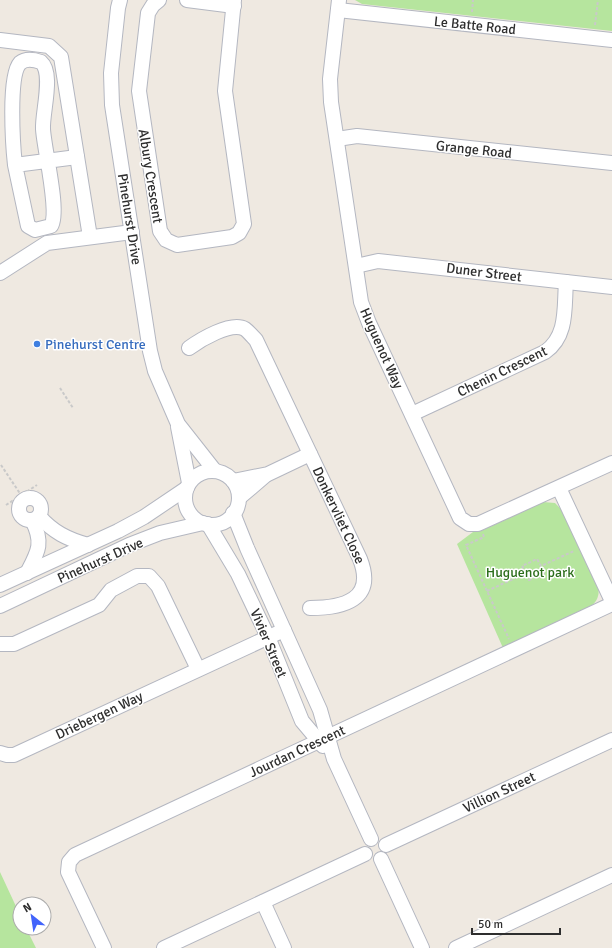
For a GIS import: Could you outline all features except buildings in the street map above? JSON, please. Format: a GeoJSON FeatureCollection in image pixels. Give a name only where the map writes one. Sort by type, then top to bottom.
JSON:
{"type":"FeatureCollection","features":[{"type":"Feature","properties":{"kind":"street","name":"Albury Crescent"},"geometry":{"type":"LineString","coordinates":[[159,0],[153,4],[148,13],[139,95],[160,231],[166,240],[177,245],[232,237],[239,233],[244,224],[225,91],[234,3],[187,0]]}},
{"type":"Feature","properties":{"kind":"street","name":"Pinehurst Drive"},"geometry":{"type":"LineString","coordinates":[[0,585],[88,545],[144,517],[188,486],[178,424],[155,371],[132,232],[111,90],[111,73],[118,3]]}},
{"type":"Feature","properties":{"kind":"street","name":"Le Batte Road"},"geometry":{"type":"LineString","coordinates":[[338,5],[612,40]]}},
{"type":"Feature","properties":{"kind":"street","name":"Huguenot Way"},"geometry":{"type":"LineString","coordinates":[[338,5],[330,78],[331,102],[364,312],[460,518],[469,524],[478,524]]}},
{"type":"Feature","properties":{"kind":"street"},"geometry":{"type":"LineString","coordinates":[[0,40],[49,46],[59,54],[63,63],[90,237]]}},
{"type":"Feature","properties":{"kind":"street"},"geometry":{"type":"LineString","coordinates":[[27,60],[41,62],[46,69],[42,126],[47,161],[54,207],[54,220],[51,226],[35,230],[30,229],[26,224],[11,135],[17,67],[20,63],[27,60]]}},
{"type":"Feature","properties":{"kind":"street","name":"Grange Road"},"geometry":{"type":"LineString","coordinates":[[337,139],[357,136],[612,163]]}},
{"type":"Feature","properties":{"kind":"street"},"geometry":{"type":"LineString","coordinates":[[15,165],[77,157]]}},
{"type":"Feature","properties":{"kind":"street"},"geometry":{"type":"LineString","coordinates":[[0,273],[46,243],[132,232]]}},
{"type":"Feature","properties":{"kind":"street","name":"Duner Street"},"geometry":{"type":"LineString","coordinates":[[356,266],[378,261],[612,287]]}},
{"type":"Feature","properties":{"kind":"street","name":"Chenin Crescent"},"geometry":{"type":"LineString","coordinates":[[412,414],[545,352],[552,347],[557,341],[562,330],[566,282]]}},
{"type":"Feature","properties":{"kind":"street","name":"Donkervliet Close"},"geometry":{"type":"LineString","coordinates":[[189,348],[207,335],[224,330],[241,328],[248,332],[258,345],[360,559],[365,581],[363,589],[359,594],[331,608],[310,608]]}},
{"type":"Feature","properties":{"kind":"street","name":"Pinehurst Drive"},"geometry":{"type":"LineString","coordinates":[[178,424],[215,471]]}},
{"type":"Feature","properties":{"kind":"street","name":"Donkervliet Close"},"geometry":{"type":"LineString","coordinates":[[238,498],[268,474],[310,454]]}},
{"type":"Feature","properties":{"kind":"street"},"geometry":{"type":"LineString","coordinates":[[478,524],[612,463]]}},
{"type":"Feature","properties":{"kind":"street"},"geometry":{"type":"LineString","coordinates":[[215,471],[225,474],[233,481],[238,490],[238,498],[233,513],[222,522],[206,524],[196,519],[188,509],[185,497],[188,486],[200,474],[215,471]]}},
{"type":"Feature","properties":{"kind":"street","name":"Donkervliet Close"},"geometry":{"type":"LineString","coordinates":[[233,481],[268,474]]}},
{"type":"Feature","properties":{"kind":"street"},"geometry":{"type":"LineString","coordinates":[[559,488],[612,602]]}},
{"type":"Feature","properties":{"kind":"street"},"geometry":{"type":"LineString","coordinates":[[27,572],[36,556],[40,544],[36,518],[41,507],[38,492],[11,508],[24,519],[36,518],[54,532],[88,545]]}},
{"type":"Feature","properties":{"kind":"street","name":"Vivier Street"},"geometry":{"type":"LineString","coordinates":[[233,513],[320,710],[323,739]]}},
{"type":"Feature","properties":{"kind":"street","name":"Pinehurst Drive"},"geometry":{"type":"LineString","coordinates":[[0,606],[129,545],[160,533],[206,524]]}},
{"type":"Feature","properties":{"kind":"street","name":"Vivier Street"},"geometry":{"type":"LineString","coordinates":[[206,524],[238,574],[268,637],[302,721],[323,739],[334,759],[371,839]]}},
{"type":"Feature","properties":{"kind":"street"},"geometry":{"type":"LineString","coordinates":[[0,644],[14,644],[99,606],[116,587],[137,576],[145,575],[154,579],[158,586],[198,669]]}},
{"type":"Feature","properties":{"kind":"street","name":"Jourdan Crescent"},"geometry":{"type":"LineString","coordinates":[[104,948],[68,872],[68,866],[73,856],[612,602]]}},
{"type":"Feature","properties":{"kind":"street","name":"Driebergen Way"},"geometry":{"type":"LineString","coordinates":[[0,753],[14,755],[284,630]]}},
{"type":"Feature","properties":{"kind":"street","name":"Villion Street"},"geometry":{"type":"LineString","coordinates":[[386,845],[612,740]]}},
{"type":"Feature","properties":{"kind":"street"},"geometry":{"type":"LineString","coordinates":[[377,838],[386,845],[386,853],[381,859],[375,861],[369,859],[365,854],[364,848],[366,843],[371,839],[377,838]]}},
{"type":"Feature","properties":{"kind":"street"},"geometry":{"type":"LineString","coordinates":[[164,948],[365,854]]}},
{"type":"Feature","properties":{"kind":"street"},"geometry":{"type":"LineString","coordinates":[[381,859],[422,948]]}},
{"type":"Feature","properties":{"kind":"street"},"geometry":{"type":"LineString","coordinates":[[456,948],[612,875]]}},
{"type":"Feature","properties":{"kind":"street"},"geometry":{"type":"LineString","coordinates":[[263,902],[284,948]]}},
{"type":"Feature","properties":{"kind":"path"},"geometry":{"type":"LineString","coordinates":[[593,38],[598,0]]}},
{"type":"Feature","properties":{"kind":"path"},"geometry":{"type":"LineString","coordinates":[[60,388],[73,408]]}},
{"type":"Feature","properties":{"kind":"path"},"geometry":{"type":"LineString","coordinates":[[1,465],[21,495]]}},
{"type":"Feature","properties":{"kind":"path"},"geometry":{"type":"LineString","coordinates":[[11,508],[21,495],[38,492]]}},
{"type":"Feature","properties":{"kind":"path"},"geometry":{"type":"LineString","coordinates":[[478,524],[484,537],[466,545],[514,649]]}},
{"type":"Feature","properties":{"kind":"path"},"geometry":{"type":"LineString","coordinates":[[541,566],[586,546]]}},
{"type":"Feature","properties":{"kind":"path"},"geometry":{"type":"LineString","coordinates":[[537,559],[544,573],[529,580],[526,573],[522,566],[537,559]]}},
{"type":"Feature","properties":{"kind":"path"},"geometry":{"type":"LineString","coordinates":[[487,591],[526,573]]}},
{"type":"Feature","properties":{"kind":"green space"},"geometry":{"type":"Polygon","coordinates":[[[355,0],[612,0],[612,31],[362,4],[355,0]]]}},
{"type":"Feature","properties":{"kind":"green space","name":"Huguenot park"},"geometry":{"type":"Polygon","coordinates":[[[543,502],[555,503],[562,510],[598,587],[598,596],[596,601],[590,607],[503,648],[457,544],[473,532],[483,530],[543,502]]]}},
{"type":"Feature","properties":{"kind":"green space"},"geometry":{"type":"Polygon","coordinates":[[[0,872],[12,898],[12,936],[30,936],[36,948],[0,948],[0,872]]]}},
{"type":"Feature","properties":{"kind":"place","name":"Pinehurst Centre"},"geometry":{"type":"Point","coordinates":[37,344]}}]}
